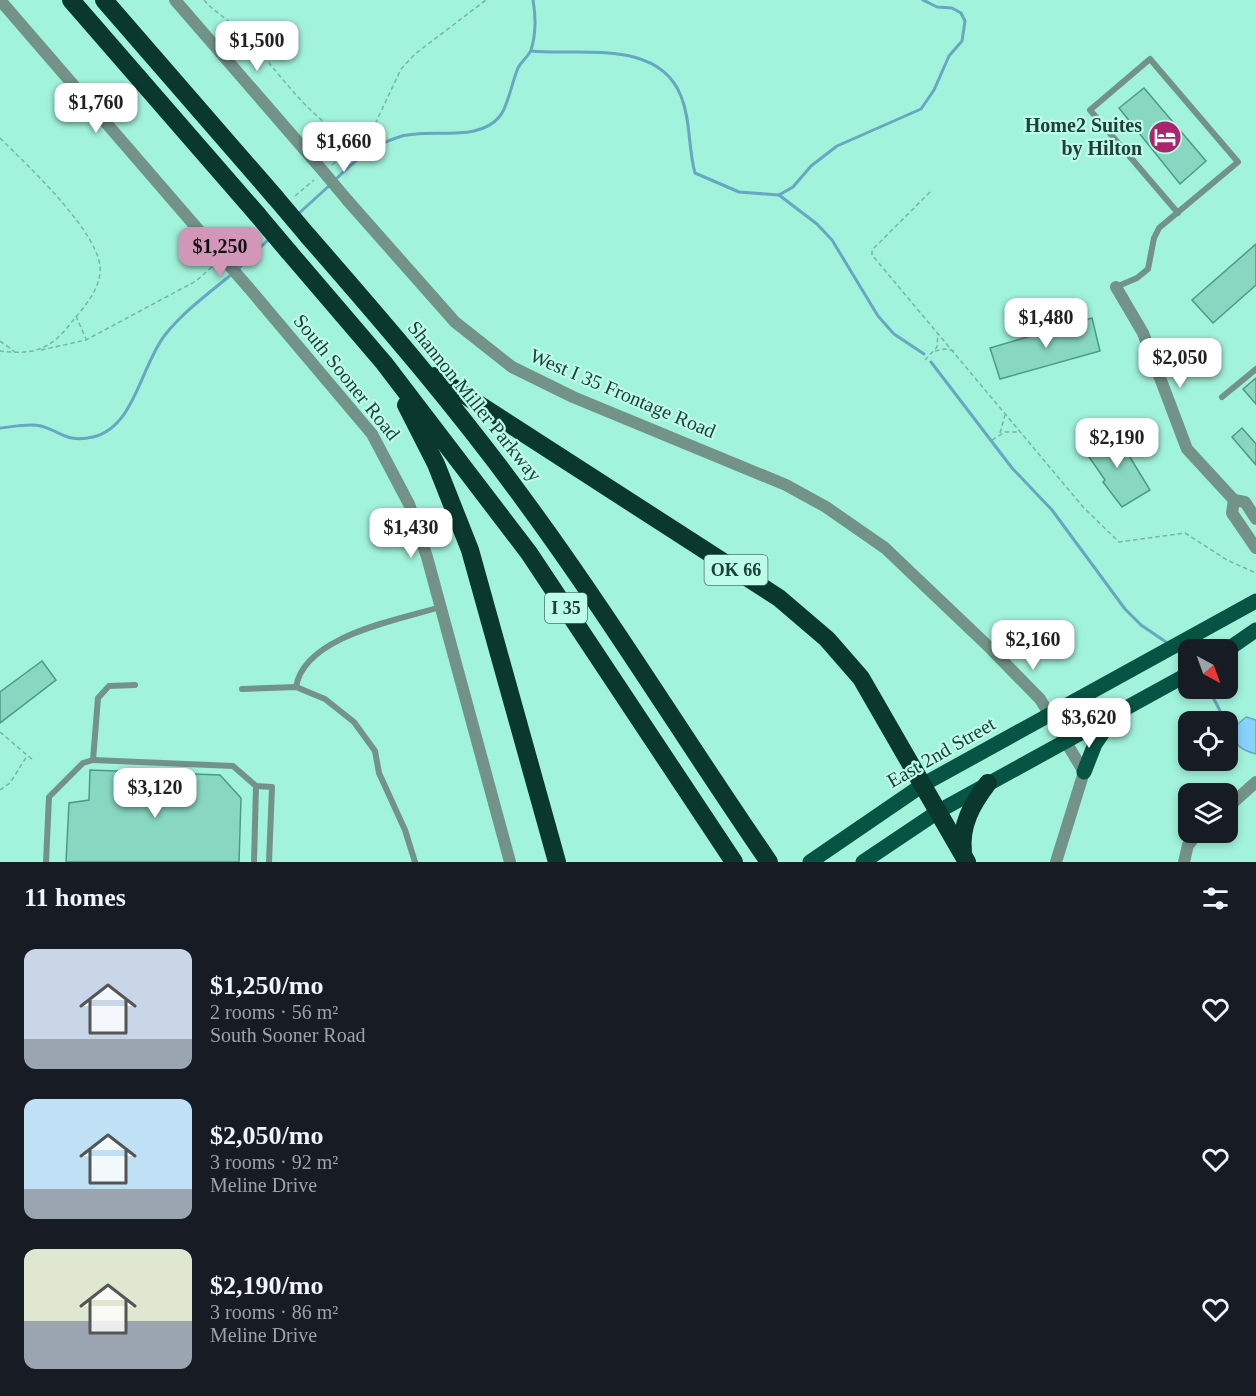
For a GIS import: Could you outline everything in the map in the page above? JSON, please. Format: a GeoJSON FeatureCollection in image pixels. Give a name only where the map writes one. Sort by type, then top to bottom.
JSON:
{"type":"FeatureCollection","features":[{"type":"Feature","properties":{"kind":"highway","name":"I 35"},"geometry":{"type":"LineString","coordinates":[[71,0],[384,363],[529,553],[734,862]]}},
{"type":"Feature","properties":{"kind":"highway","name":"Shannon Miller Parkway"},"geometry":{"type":"LineString","coordinates":[[104,0],[421,367],[513,484],[575,570],[769,862]]}},
{"type":"Feature","properties":{"kind":"highway"},"geometry":{"type":"LineString","coordinates":[[384,363],[436,464],[470,550],[557,862]]}},
{"type":"Feature","properties":{"kind":"highway","name":"OK 66"},"geometry":{"type":"LineString","coordinates":[[421,367],[779,598],[806,620],[861,678],[939,811]]}},
{"type":"Feature","properties":{"kind":"highway"},"geometry":{"type":"LineString","coordinates":[[965,859],[962,842],[968,814],[988,783]]}},
{"type":"Feature","properties":{"kind":"highway"},"geometry":{"type":"LineString","coordinates":[[939,811],[965,859]]}},
{"type":"Feature","properties":{"kind":"main road","name":"East 2nd Street"},"geometry":{"type":"LineString","coordinates":[[814,858],[924,784],[1256,601]]}},
{"type":"Feature","properties":{"kind":"main road"},"geometry":{"type":"LineString","coordinates":[[1238,642],[1256,630]]}},
{"type":"Feature","properties":{"kind":"main road"},"geometry":{"type":"LineString","coordinates":[[863,862],[939,811],[1178,680]]}},
{"type":"Feature","properties":{"kind":"main road"},"geometry":{"type":"LineString","coordinates":[[1084,772],[1095,744],[1117,714]]}},
{"type":"Feature","properties":{"kind":"street","name":"South Sooner Road"},"geometry":{"type":"LineString","coordinates":[[0,0],[350,406],[390,465],[409,504],[440,607],[510,862]]}},
{"type":"Feature","properties":{"kind":"street","name":"West I 35 Frontage Road"},"geometry":{"type":"LineString","coordinates":[[175,0],[432,299],[482,346],[542,384],[744,465],[786,485],[858,527],[909,569],[989,647],[1051,715],[1067,741]]}},
{"type":"Feature","properties":{"kind":"street"},"geometry":{"type":"LineString","coordinates":[[1116,287],[1143,333],[1187,449],[1234,500],[1245,502],[1256,519]]}},
{"type":"Feature","properties":{"kind":"street"},"geometry":{"type":"LineString","coordinates":[[1234,500],[1232,513],[1256,548]]}},
{"type":"Feature","properties":{"kind":"street"},"geometry":{"type":"LineString","coordinates":[[1056,862],[1084,772],[1067,741]]}},
{"type":"Feature","properties":{"kind":"street"},"geometry":{"type":"LineString","coordinates":[[1238,798],[1256,782]]}},
{"type":"Feature","properties":{"kind":"street"},"geometry":{"type":"LineString","coordinates":[[1184,862],[1190,843]]}},
{"type":"Feature","properties":{"kind":"lane"},"geometry":{"type":"LineString","coordinates":[[1116,287],[1137,278],[1148,269],[1154,238],[1159,228],[1178,213],[1238,162],[1150,59],[1090,110],[1178,213]]}},
{"type":"Feature","properties":{"kind":"lane"},"geometry":{"type":"LineString","coordinates":[[1222,397],[1256,369]]}},
{"type":"Feature","properties":{"kind":"lane"},"geometry":{"type":"LineString","coordinates":[[296,687],[299,675],[307,664],[331,644],[350,635],[440,607]]}},
{"type":"Feature","properties":{"kind":"lane"},"geometry":{"type":"LineString","coordinates":[[93,760],[100,694],[109,686],[135,685]]}},
{"type":"Feature","properties":{"kind":"lane"},"geometry":{"type":"LineString","coordinates":[[242,689],[296,687],[335,706],[354,722],[375,751],[380,773],[411,846],[415,862]]}},
{"type":"Feature","properties":{"kind":"lane"},"geometry":{"type":"LineString","coordinates":[[46,862],[49,797],[83,763],[93,760],[233,766],[256,786],[272,787],[269,862],[254,862],[256,786]]}},
{"type":"Feature","properties":{"kind":"path"},"geometry":{"type":"LineString","coordinates":[[204,0],[213,11],[243,33],[324,124],[347,138],[361,140]]}},
{"type":"Feature","properties":{"kind":"path"},"geometry":{"type":"LineString","coordinates":[[0,138],[68,210],[96,250],[101,271],[92,295],[57,341],[41,350],[16,353],[0,351]]}},
{"type":"Feature","properties":{"kind":"path"},"geometry":{"type":"LineString","coordinates":[[930,192],[871,253],[955,351],[1022,435],[1116,540],[1124,542],[1185,532],[1227,560],[1256,573]]}},
{"type":"Feature","properties":{"kind":"path"},"geometry":{"type":"LineString","coordinates":[[76,316],[86,340]]}},
{"type":"Feature","properties":{"kind":"path"},"geometry":{"type":"LineString","coordinates":[[925,360],[934,352],[938,343],[938,332]]}},
{"type":"Feature","properties":{"kind":"path"},"geometry":{"type":"LineString","coordinates":[[0,341],[16,353]]}},
{"type":"Feature","properties":{"kind":"path"},"geometry":{"type":"LineString","coordinates":[[934,352],[945,349],[955,351]]}},
{"type":"Feature","properties":{"kind":"path"},"geometry":{"type":"LineString","coordinates":[[1000,433],[1005,414]]}},
{"type":"Feature","properties":{"kind":"path"},"geometry":{"type":"LineString","coordinates":[[992,440],[1000,433],[1013,431],[1022,435]]}},
{"type":"Feature","properties":{"kind":"path"},"geometry":{"type":"LineString","coordinates":[[0,732],[34,761]]}},
{"type":"Feature","properties":{"kind":"path"},"geometry":{"type":"LineString","coordinates":[[0,790],[10,783],[27,756]]}},
{"type":"Feature","properties":{"kind":"water"},"geometry":{"type":"Polygon","coordinates":[[[1246,717],[1256,720],[1256,754],[1238,744],[1238,724],[1246,717]]]}},
{"type":"Feature","properties":{"kind":"building","name":"Home2 Suites by Hilton"},"geometry":{"type":"Polygon","coordinates":[[[1144,88],[1206,161],[1180,184],[1119,108],[1144,88]]]}},
{"type":"Feature","properties":{"kind":"building"},"geometry":{"type":"Polygon","coordinates":[[[1256,244],[1256,285],[1213,323],[1192,300],[1256,244]]]}},
{"type":"Feature","properties":{"kind":"building"},"geometry":{"type":"Polygon","coordinates":[[[1092,318],[1100,351],[1000,379],[990,348],[1092,318]]]}},
{"type":"Feature","properties":{"kind":"building"},"geometry":{"type":"Polygon","coordinates":[[[1256,378],[1256,404],[1243,389],[1256,378]]]}},
{"type":"Feature","properties":{"kind":"building"},"geometry":{"type":"Polygon","coordinates":[[[1242,428],[1256,444],[1256,465],[1232,437],[1242,428]]]}},
{"type":"Feature","properties":{"kind":"building"},"geometry":{"type":"Polygon","coordinates":[[[1114,431],[1150,490],[1122,507],[1103,482],[1105,480],[1085,451],[1089,447],[1087,444],[1114,431]]]}},
{"type":"Feature","properties":{"kind":"building"},"geometry":{"type":"Polygon","coordinates":[[[42,661],[56,680],[0,723],[0,692],[42,661]]]}},
{"type":"Feature","properties":{"kind":"building"},"geometry":{"type":"Polygon","coordinates":[[[90,770],[220,775],[241,798],[239,862],[66,862],[69,803],[89,800],[90,770]]]}},
{"type":"Feature","properties":{"kind":"waterway"},"geometry":{"type":"LineString","coordinates":[[334,181],[364,155],[390,140],[411,134],[466,132],[491,125],[500,116],[518,68],[531,50],[535,25],[533,0]]}},
{"type":"Feature","properties":{"kind":"waterway"},"geometry":{"type":"LineString","coordinates":[[531,51],[615,54],[655,65],[670,78],[681,96],[695,173],[739,192],[779,195],[793,187],[811,166],[837,146],[921,109],[934,90],[949,56],[962,41],[965,21],[961,13],[952,8],[937,7],[923,0]]}},
{"type":"Feature","properties":{"kind":"waterway"},"geometry":{"type":"LineString","coordinates":[[297,215],[330,185]]}},
{"type":"Feature","properties":{"kind":"waterway"},"geometry":{"type":"LineString","coordinates":[[779,195],[817,224],[832,240],[878,316],[894,334],[924,354]]}},
{"type":"Feature","properties":{"kind":"waterway"},"geometry":{"type":"LineString","coordinates":[[237,270],[269,239]]}},
{"type":"Feature","properties":{"kind":"waterway"},"geometry":{"type":"LineString","coordinates":[[0,428],[36,425],[77,439],[93,437],[107,431],[119,421],[128,408],[165,335],[188,311],[232,274]]}},
{"type":"Feature","properties":{"kind":"waterway"},"geometry":{"type":"LineString","coordinates":[[931,362],[1012,468],[1052,510],[1125,609],[1141,625],[1166,642]]}},
{"type":"Feature","properties":{"kind":"waterway"},"geometry":{"type":"LineString","coordinates":[[1214,699],[1220,711]]}},
{"type":"Feature","properties":{"kind":"place","name":"Home2 Suites by Hilton"},"geometry":{"type":"Point","coordinates":[1165,137]}}]}
